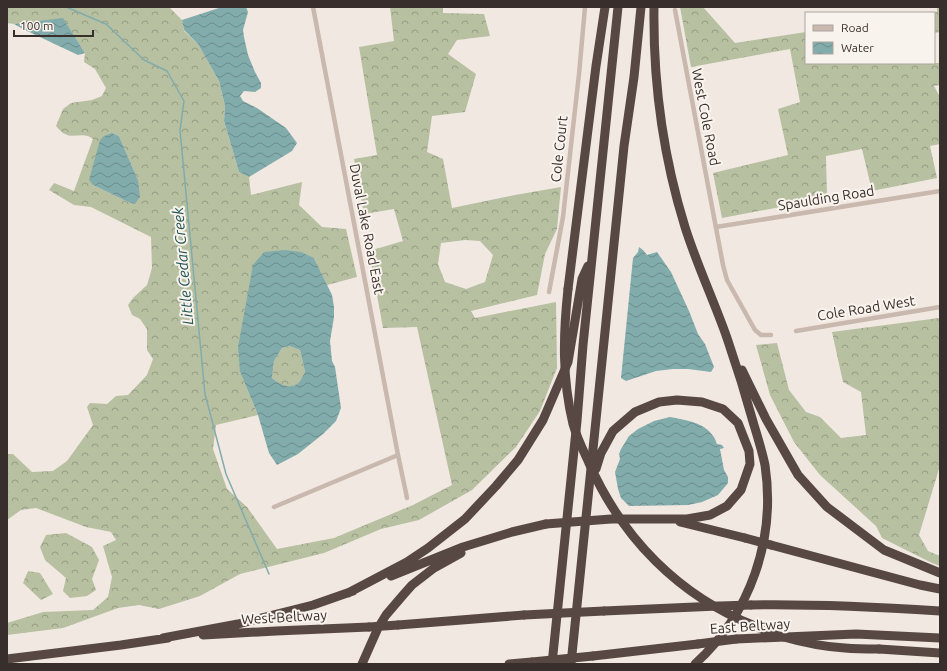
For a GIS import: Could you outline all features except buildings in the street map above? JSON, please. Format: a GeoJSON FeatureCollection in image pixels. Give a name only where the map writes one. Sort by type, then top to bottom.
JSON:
{"type":"FeatureCollection","features":[{"type":"Feature","properties":{"kind":"highway"},"geometry":{"type":"LineString","coordinates":[[605,7],[594,81],[568,289],[565,317],[564,360],[564,374],[568,401],[578,442],[605,497],[625,527],[651,557],[689,590],[717,608],[747,624],[779,636],[816,645],[940,653]]}},
{"type":"Feature","properties":{"kind":"highway"},"geometry":{"type":"LineString","coordinates":[[552,664],[618,7]]}},
{"type":"Feature","properties":{"kind":"highway"},"geometry":{"type":"LineString","coordinates":[[571,664],[624,146],[634,77],[641,7]]}},
{"type":"Feature","properties":{"kind":"highway"},"geometry":{"type":"LineString","coordinates":[[654,7],[656,71],[660,110],[674,188],[686,227],[727,338],[750,409],[763,458],[767,486],[767,526],[759,564],[744,600],[725,631],[695,664]]}},
{"type":"Feature","properties":{"kind":"highway"},"geometry":{"type":"LineString","coordinates":[[348,593],[407,562],[428,548],[465,519],[518,460],[543,420],[568,362],[582,278],[592,259]]}},
{"type":"Feature","properties":{"kind":"highway"},"geometry":{"type":"LineString","coordinates":[[727,338],[766,419],[798,475],[827,507],[884,550],[940,573]]}},
{"type":"Feature","properties":{"kind":"highway"},"geometry":{"type":"LineString","coordinates":[[162,638],[238,624],[313,605],[348,593],[463,547],[512,532],[546,524],[611,519],[687,519],[710,515],[727,506],[740,490],[750,464],[749,451],[738,423],[723,409],[702,402],[677,400],[659,402],[634,412],[613,431],[601,453],[590,487]]}},
{"type":"Feature","properties":{"kind":"highway"},"geometry":{"type":"LineString","coordinates":[[667,518],[940,589]]}},
{"type":"Feature","properties":{"kind":"highway"},"geometry":{"type":"LineString","coordinates":[[362,664],[378,628],[386,615],[412,585],[434,568],[459,554],[512,532]]}},
{"type":"Feature","properties":{"kind":"highway","name":"East Beltway"},"geometry":{"type":"LineString","coordinates":[[564,613],[790,604],[940,611]]}},
{"type":"Feature","properties":{"kind":"highway","name":"West Beltway"},"geometry":{"type":"LineString","coordinates":[[7,659],[121,645],[162,638],[398,625],[564,613]]}},
{"type":"Feature","properties":{"kind":"highway","name":"East Beltway"},"geometry":{"type":"LineString","coordinates":[[509,664],[593,656],[736,639],[856,634],[940,638]]}},
{"type":"Feature","properties":{"kind":"street","name":"Duval Lake Road East"},"geometry":{"type":"LineString","coordinates":[[313,7],[407,498]]}},
{"type":"Feature","properties":{"kind":"street","name":"Cole Court"},"geometry":{"type":"LineString","coordinates":[[549,292],[563,217],[585,7]]}},
{"type":"Feature","properties":{"kind":"street","name":"West Cole Road"},"geometry":{"type":"LineString","coordinates":[[675,10],[716,227]]}},
{"type":"Feature","properties":{"kind":"street","name":"Spaulding Road"},"geometry":{"type":"LineString","coordinates":[[716,227],[940,191]]}},
{"type":"Feature","properties":{"kind":"street"},"geometry":{"type":"LineString","coordinates":[[716,227],[727,280],[755,330],[761,334],[771,335]]}},
{"type":"Feature","properties":{"kind":"street","name":"Cole Road West"},"geometry":{"type":"LineString","coordinates":[[796,331],[940,307]]}},
{"type":"Feature","properties":{"kind":"street"},"geometry":{"type":"LineString","coordinates":[[274,507],[398,455]]}},
{"type":"Feature","properties":{"kind":"green space"},"geometry":{"type":"Polygon","coordinates":[[[7,7],[169,7],[182,20],[184,31],[198,44],[219,81],[225,106],[224,121],[239,172],[249,177],[251,195],[302,182],[299,205],[322,227],[346,229],[357,277],[327,285],[314,258],[240,372],[258,415],[216,425],[213,449],[227,489],[247,507],[277,549],[334,538],[413,505],[452,485],[417,327],[383,328],[369,251],[403,241],[394,209],[364,214],[354,159],[377,155],[359,47],[394,41],[390,7],[443,7],[443,13],[484,14],[490,36],[457,40],[448,54],[476,74],[465,112],[432,116],[427,152],[443,159],[452,208],[561,187],[557,229],[545,254],[537,295],[471,311],[475,318],[556,302],[557,368],[540,411],[516,447],[472,490],[419,520],[381,529],[324,553],[240,574],[200,596],[159,609],[139,605],[118,608],[63,628],[7,635],[7,623],[43,612],[93,610],[108,597],[112,577],[103,546],[116,540],[111,532],[86,527],[36,508],[21,510],[7,520],[7,454],[13,454],[32,472],[53,471],[67,461],[93,425],[87,407],[90,403],[107,404],[116,396],[128,395],[147,375],[153,359],[147,350],[147,329],[140,319],[132,315],[128,305],[147,285],[152,268],[151,237],[91,207],[74,205],[49,190],[54,183],[74,191],[93,139],[83,135],[68,135],[56,126],[63,109],[71,103],[92,100],[102,96],[106,88],[95,69],[84,62],[85,53],[63,19],[14,24],[7,23],[7,7]],[[112,133],[93,185],[135,204],[138,180],[119,136],[112,133]],[[465,240],[441,243],[438,264],[445,282],[466,289],[485,282],[493,255],[480,241],[465,240]]]}},
{"type":"Feature","properties":{"kind":"green space"},"geometry":{"type":"Polygon","coordinates":[[[680,7],[703,7],[735,43],[805,32],[805,64],[940,63],[940,85],[934,86],[940,97],[940,144],[930,146],[937,178],[872,191],[862,149],[826,156],[827,198],[722,218],[713,173],[788,155],[778,109],[800,102],[790,49],[691,67],[680,7]]]}},
{"type":"Feature","properties":{"kind":"green space"},"geometry":{"type":"Polygon","coordinates":[[[937,7],[940,7],[940,32],[935,33],[935,12],[937,12],[937,7]]]}},
{"type":"Feature","properties":{"kind":"green space"},"geometry":{"type":"Polygon","coordinates":[[[939,318],[940,468],[919,535],[928,551],[940,556],[940,566],[882,538],[876,526],[820,475],[794,442],[770,395],[756,345],[777,343],[789,390],[806,412],[820,417],[841,438],[866,435],[861,392],[843,382],[832,332],[939,318]]]}},
{"type":"Feature","properties":{"kind":"green space"},"geometry":{"type":"Polygon","coordinates":[[[289,346],[300,350],[305,372],[298,383],[288,387],[272,378],[274,361],[282,348],[289,346]]]}},
{"type":"Feature","properties":{"kind":"green space"},"geometry":{"type":"Polygon","coordinates":[[[66,533],[92,547],[99,560],[92,579],[96,590],[87,596],[70,598],[63,591],[66,578],[45,560],[40,547],[46,535],[66,533]]]}},
{"type":"Feature","properties":{"kind":"green space"},"geometry":{"type":"Polygon","coordinates":[[[28,571],[40,573],[53,594],[41,600],[23,583],[28,571]]]}},
{"type":"Feature","properties":{"kind":"water"},"geometry":{"type":"Polygon","coordinates":[[[222,7],[246,7],[248,12],[243,30],[244,37],[248,55],[261,83],[261,88],[255,92],[244,91],[240,96],[243,101],[257,108],[286,128],[297,143],[292,151],[249,177],[239,172],[224,121],[225,106],[219,81],[198,44],[184,30],[182,20],[222,7]]]}},
{"type":"Feature","properties":{"kind":"water"},"geometry":{"type":"Polygon","coordinates":[[[63,18],[85,53],[78,55],[14,24],[63,18]]]}},
{"type":"Feature","properties":{"kind":"water"},"geometry":{"type":"Polygon","coordinates":[[[112,133],[119,136],[138,180],[140,197],[135,204],[93,185],[89,180],[100,140],[104,136],[112,133]]]}},
{"type":"Feature","properties":{"kind":"water"},"geometry":{"type":"Polygon","coordinates":[[[639,247],[647,255],[657,252],[671,272],[698,334],[705,344],[714,367],[711,372],[673,369],[656,371],[626,381],[621,378],[633,258],[638,252],[639,247]]]}},
{"type":"Feature","properties":{"kind":"water"},"geometry":{"type":"Polygon","coordinates":[[[285,250],[301,252],[314,258],[332,295],[334,317],[330,341],[332,361],[335,367],[341,408],[336,421],[323,434],[298,454],[277,465],[269,453],[258,415],[240,372],[238,347],[253,265],[264,252],[285,250]],[[289,346],[282,348],[274,361],[272,378],[281,384],[288,386],[298,383],[305,372],[300,350],[289,346]]]}},
{"type":"Feature","properties":{"kind":"water"},"geometry":{"type":"Polygon","coordinates":[[[670,417],[688,421],[705,428],[709,431],[717,444],[722,445],[724,448],[720,449],[724,470],[728,477],[728,483],[718,495],[702,502],[688,505],[629,506],[621,498],[615,472],[620,459],[619,454],[621,449],[629,436],[638,429],[654,421],[670,417]]]}},
{"type":"Feature","properties":{"kind":"waterway","name":"Little Cedar Creek"},"geometry":{"type":"LineString","coordinates":[[66,7],[106,24],[144,60],[167,71],[184,101],[180,130],[205,394],[226,474],[269,574]]}},
{"type":"Feature","properties":{"kind":"waterway"},"geometry":{"type":"LineString","coordinates":[[940,470],[940,476]]}}]}
